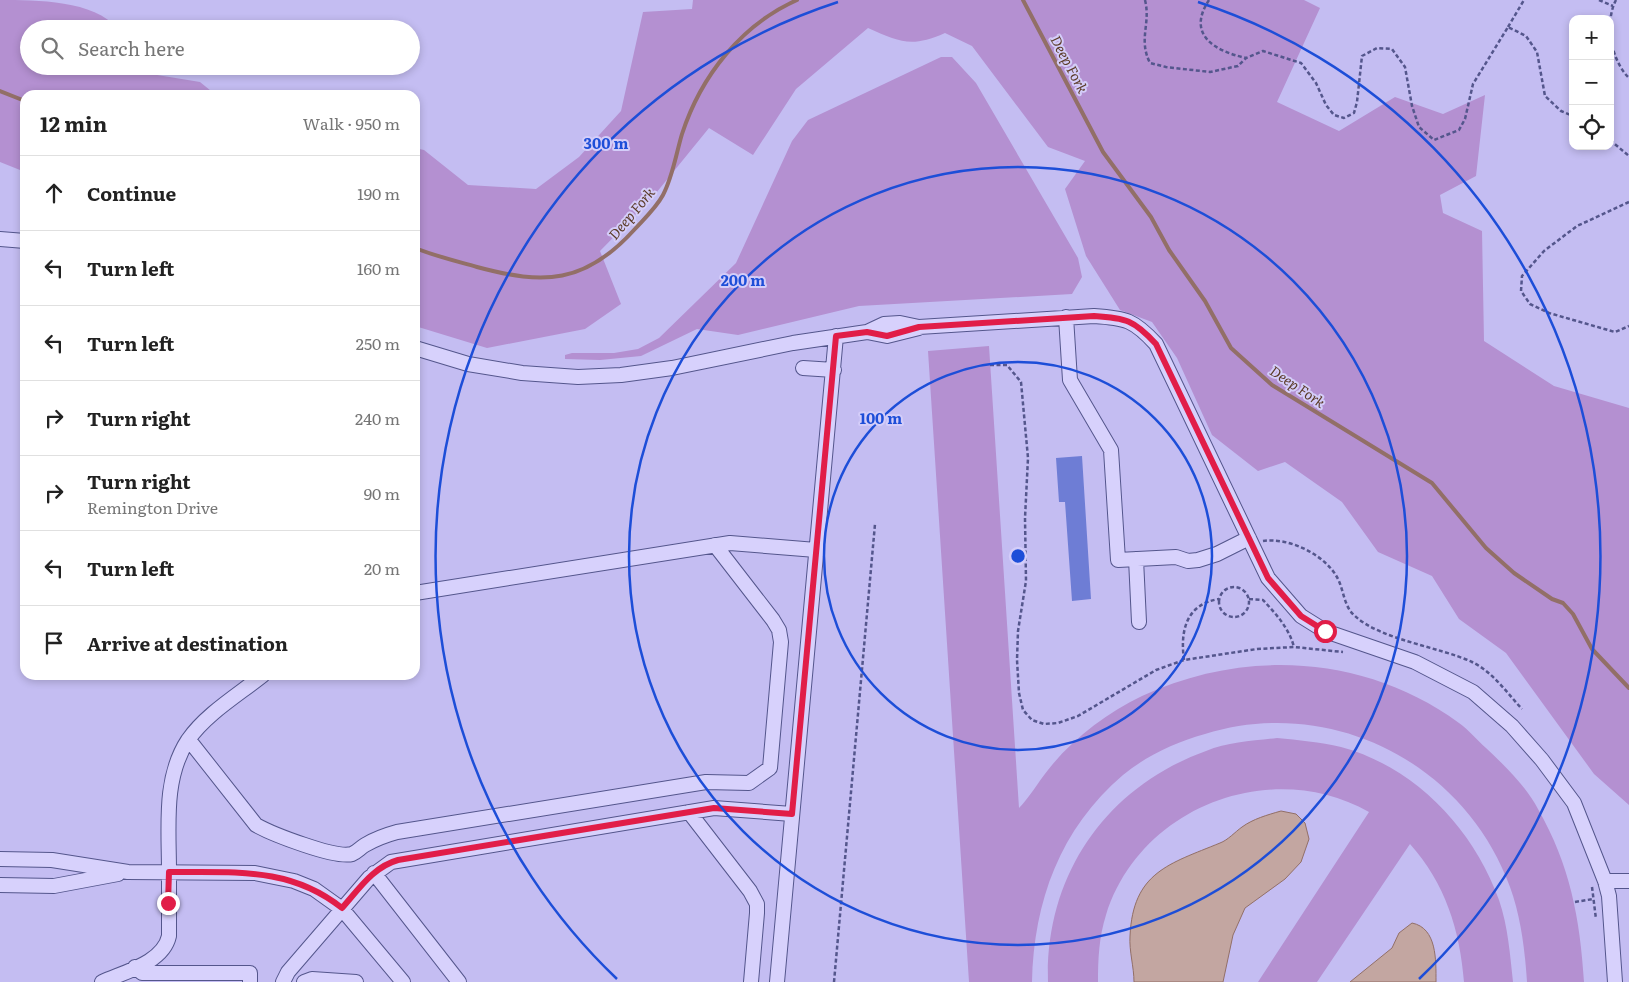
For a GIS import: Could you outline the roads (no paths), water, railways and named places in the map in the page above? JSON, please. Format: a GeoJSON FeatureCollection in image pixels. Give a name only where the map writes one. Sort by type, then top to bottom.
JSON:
{"type":"FeatureCollection","features":[{"type":"Feature","properties":{"kind":"street"},"geometry":{"type":"LineString","coordinates":[[0,239],[20,241]]}},
{"type":"Feature","properties":{"kind":"street"},"geometry":{"type":"LineString","coordinates":[[1066,317],[1070,380],[1111,450],[1118,560],[1176,557],[1188,561],[1198,560],[1251,541]]}},
{"type":"Feature","properties":{"kind":"street"},"geometry":{"type":"LineString","coordinates":[[420,349],[494,369],[578,377],[646,372],[836,336],[867,332],[884,324],[900,323],[919,327],[1066,317],[1117,317],[1138,325],[1156,344],[1268,578],[1301,616],[1325,631],[1415,662],[1473,692],[1512,726],[1542,760],[1574,803],[1598,883],[1609,896],[1615,982]]}},
{"type":"Feature","properties":{"kind":"street"},"geometry":{"type":"LineString","coordinates":[[777,982],[836,336]]}},
{"type":"Feature","properties":{"kind":"street"},"geometry":{"type":"LineString","coordinates":[[803,368],[834,370]]}},
{"type":"Feature","properties":{"kind":"street"},"geometry":{"type":"LineString","coordinates":[[420,592],[735,542],[816,550]]}},
{"type":"Feature","properties":{"kind":"street"},"geometry":{"type":"LineString","coordinates":[[189,740],[256,825],[268,832],[330,854],[342,856],[353,854],[381,837],[397,832],[706,782],[749,783],[770,768],[781,642],[779,630],[773,620],[715,545]]}},
{"type":"Feature","properties":{"kind":"street"},"geometry":{"type":"LineString","coordinates":[[1136,559],[1139,622]]}},
{"type":"Feature","properties":{"kind":"street"},"geometry":{"type":"LineString","coordinates":[[102,982],[157,956],[168,942],[168,815],[171,788],[177,764],[189,740],[204,722],[257,680]]}},
{"type":"Feature","properties":{"kind":"street"},"geometry":{"type":"LineString","coordinates":[[283,982],[288,972],[374,873],[391,862],[403,858],[720,808],[792,814]]}},
{"type":"Feature","properties":{"kind":"street"},"geometry":{"type":"LineString","coordinates":[[689,812],[750,891],[757,904],[750,982]]}},
{"type":"Feature","properties":{"kind":"street"},"geometry":{"type":"LineString","coordinates":[[0,859],[52,860],[128,872],[249,873],[282,877],[314,889],[342,908],[403,982]]}},
{"type":"Feature","properties":{"kind":"street"},"geometry":{"type":"LineString","coordinates":[[0,885],[54,886],[128,872]]}},
{"type":"Feature","properties":{"kind":"street"},"geometry":{"type":"LineString","coordinates":[[374,873],[458,982]]}},
{"type":"Feature","properties":{"kind":"street"},"geometry":{"type":"LineString","coordinates":[[1598,883],[1627,881]]}},
{"type":"Feature","properties":{"kind":"street"},"geometry":{"type":"LineString","coordinates":[[135,966],[142,973],[173,977],[250,973],[250,982]]}},
{"type":"Feature","properties":{"kind":"street"},"geometry":{"type":"LineString","coordinates":[[304,982],[312,980],[340,980],[356,982]]}},
{"type":"Feature","properties":{"kind":"waterway","name":"Deep Fork"},"geometry":{"type":"LineString","coordinates":[[420,250],[477,267],[523,276],[562,276],[598,261],[616,248],[660,200],[669,180],[690,113],[712,73],[741,38],[758,23],[797,0]]}},
{"type":"Feature","properties":{"kind":"waterway","name":"Deep Fork"},"geometry":{"type":"LineString","coordinates":[[1023,0],[1103,152],[1151,217],[1169,250],[1205,301],[1231,348],[1272,385],[1432,483],[1486,548],[1514,573],[1552,599],[1563,603],[1573,614],[1592,649],[1629,688]]}},
{"type":"Feature","properties":{"kind":"waterway","name":"Deep Fork"},"geometry":{"type":"LineString","coordinates":[[0,91],[20,99]]}}]}
